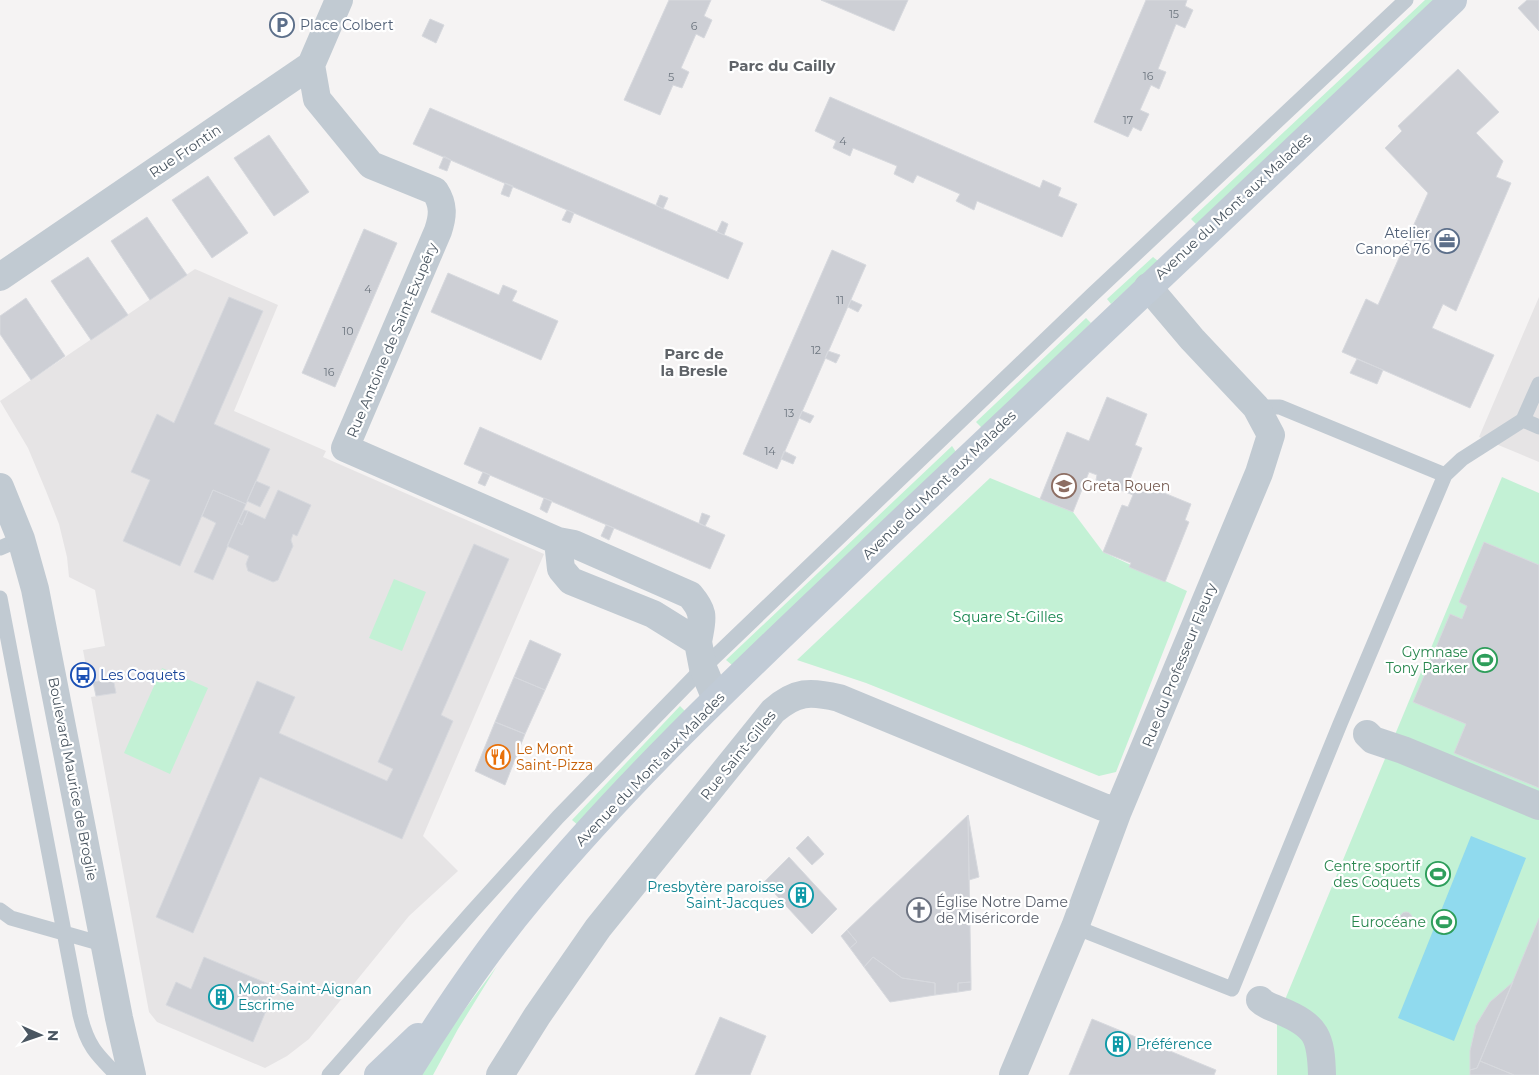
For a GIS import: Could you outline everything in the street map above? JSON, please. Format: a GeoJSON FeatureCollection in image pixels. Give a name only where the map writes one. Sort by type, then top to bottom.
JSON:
{"type":"FeatureCollection","features":[{"type":"Feature","properties":{"kind":"street"},"geometry":{"type":"LineString","coordinates":[[311,64],[339,0]]}},
{"type":"Feature","properties":{"kind":"street","name":"Avenue du Mont aux Malades"},"geometry":{"type":"LineString","coordinates":[[406,1075],[455,998],[531,897],[616,802],[716,699],[1148,286],[1453,0]]}},
{"type":"Feature","properties":{"kind":"street","name":"Rue Frontin"},"geometry":{"type":"LineString","coordinates":[[0,277],[311,64]]}},
{"type":"Feature","properties":{"kind":"street","name":"Rue Antoine de Saint-Exupéry"},"geometry":{"type":"LineString","coordinates":[[311,64],[317,99],[371,165],[435,191],[440,198],[442,207],[442,218],[438,231],[345,448],[558,541],[561,568],[571,581],[654,614],[701,655]]}},
{"type":"Feature","properties":{"kind":"street","name":"Rue du Professeur Fleury"},"geometry":{"type":"LineString","coordinates":[[1013,1075],[1075,927],[1118,812],[1258,473],[1271,435],[1256,407],[1192,339],[1148,286]]}},
{"type":"Feature","properties":{"kind":"street","name":"Boulevard Maurice de Broglie"},"geometry":{"type":"LineString","coordinates":[[0,487],[10,543],[42,621],[119,1018],[132,1075]]}},
{"type":"Feature","properties":{"kind":"street"},"geometry":{"type":"LineString","coordinates":[[701,655],[716,699]]}},
{"type":"Feature","properties":{"kind":"street","name":"Rue Saint-Gilles"},"geometry":{"type":"LineString","coordinates":[[500,1075],[537,1016],[598,928],[773,711],[785,700],[818,693],[839,698],[1118,812]]}},
{"type":"Feature","properties":{"kind":"street"},"geometry":{"type":"LineString","coordinates":[[1367,734],[1373,740],[1403,750],[1539,806]]}},
{"type":"Feature","properties":{"kind":"street","name":"Avenue du Mont aux Malades"},"geometry":{"type":"LineString","coordinates":[[378,1075],[455,998]]}},
{"type":"Feature","properties":{"kind":"street"},"geometry":{"type":"LineString","coordinates":[[1260,1000],[1265,1006],[1281,1011],[1302,1022],[1316,1034],[1322,1051],[1322,1075]]}},
{"type":"Feature","properties":{"kind":"lane"},"geometry":{"type":"LineString","coordinates":[[329,1075],[701,655],[1092,295],[1406,0]]}},
{"type":"Feature","properties":{"kind":"lane"},"geometry":{"type":"LineString","coordinates":[[1075,927],[1232,989],[1340,724],[1445,475],[1462,459],[1523,420],[1539,384]]}},
{"type":"Feature","properties":{"kind":"lane"},"geometry":{"type":"LineString","coordinates":[[1256,407],[1280,406],[1445,475]]}},
{"type":"Feature","properties":{"kind":"lane"},"geometry":{"type":"LineString","coordinates":[[1523,420],[1539,427]]}},
{"type":"Feature","properties":{"kind":"lane"},"geometry":{"type":"LineString","coordinates":[[0,598],[80,1015],[88,1043],[99,1058],[117,1075]]}},
{"type":"Feature","properties":{"kind":"lane"},"geometry":{"type":"LineString","coordinates":[[0,910],[11,918],[106,946]]}},
{"type":"Feature","properties":{"kind":"shaded area"},"geometry":{"type":"Polygon","coordinates":[[[195,269],[278,305],[234,411],[326,451],[323,457],[544,554],[423,836],[458,871],[409,916],[309,1039],[287,1056],[265,1068],[157,1022],[149,1012],[91,697],[116,693],[113,678],[89,682],[83,650],[105,646],[95,590],[69,577],[67,557],[59,524],[28,448],[0,401],[195,269]]]}},
{"type":"Feature","properties":{"kind":"shaded area"},"geometry":{"type":"Polygon","coordinates":[[[1539,297],[1539,462],[1479,437],[1539,297]]]}},
{"type":"Feature","properties":{"kind":"green space"},"geometry":{"type":"Polygon","coordinates":[[[1425,0],[1435,0],[1197,225],[1191,219],[1425,0]]]}},
{"type":"Feature","properties":{"kind":"green space"},"geometry":{"type":"Polygon","coordinates":[[[1153,257],[1158,261],[1111,304],[1107,299],[1153,257]]]}},
{"type":"Feature","properties":{"kind":"green space"},"geometry":{"type":"Polygon","coordinates":[[[1086,318],[1091,323],[982,428],[976,422],[1086,318]]]}},
{"type":"Feature","properties":{"kind":"green space"},"geometry":{"type":"Polygon","coordinates":[[[952,446],[956,452],[732,665],[726,660],[952,446]]]}},
{"type":"Feature","properties":{"kind":"green space","name":"Centre sportif des Coquets"},"geometry":{"type":"Polygon","coordinates":[[[1502,477],[1539,493],[1539,1075],[1277,1075],[1277,1020],[1502,477]]]}},
{"type":"Feature","properties":{"kind":"green space","name":"Square St-Gilles"},"geometry":{"type":"Polygon","coordinates":[[[990,478],[1073,512],[1103,552],[1187,591],[1116,772],[1099,776],[866,683],[797,660],[990,478]]]}},
{"type":"Feature","properties":{"kind":"green space"},"geometry":{"type":"Polygon","coordinates":[[[394,579],[426,592],[402,651],[369,638],[394,579]]]}},
{"type":"Feature","properties":{"kind":"green space"},"geometry":{"type":"Polygon","coordinates":[[[162,668],[208,688],[170,774],[124,753],[162,668]]]}},
{"type":"Feature","properties":{"kind":"green space"},"geometry":{"type":"Polygon","coordinates":[[[680,706],[685,711],[579,826],[572,820],[680,706]]]}},
{"type":"Feature","properties":{"kind":"green space"},"geometry":{"type":"Polygon","coordinates":[[[497,966],[458,1029],[433,1075],[416,1075],[497,966]]]}},
{"type":"Feature","properties":{"kind":"water"},"geometry":{"type":"Polygon","coordinates":[[[1471,836],[1526,858],[1454,1041],[1398,1018],[1471,836]]]}},
{"type":"Feature","properties":{"kind":"building"},"geometry":{"type":"Polygon","coordinates":[[[669,0],[711,0],[704,16],[712,20],[704,38],[696,34],[681,68],[689,72],[682,88],[673,85],[660,115],[624,100],[669,0]]]}},
{"type":"Feature","properties":{"kind":"building"},"geometry":{"type":"Polygon","coordinates":[[[821,0],[908,0],[894,31],[821,0]]]}},
{"type":"Feature","properties":{"kind":"building"},"geometry":{"type":"Polygon","coordinates":[[[1146,0],[1187,0],[1185,6],[1193,10],[1185,28],[1176,24],[1158,69],[1166,72],[1159,89],[1151,85],[1140,110],[1149,114],[1141,131],[1133,127],[1128,137],[1094,122],[1146,0]]]}},
{"type":"Feature","properties":{"kind":"building"},"geometry":{"type":"Polygon","coordinates":[[[1527,0],[1539,0],[1539,31],[1518,8],[1527,0]]]}},
{"type":"Feature","properties":{"kind":"building"},"geometry":{"type":"Polygon","coordinates":[[[430,19],[444,25],[436,43],[422,36],[430,19]]]}},
{"type":"Feature","properties":{"kind":"building"},"geometry":{"type":"Polygon","coordinates":[[[1458,69],[1499,112],[1476,133],[1503,161],[1496,177],[1511,183],[1456,311],[1443,304],[1432,328],[1494,355],[1470,408],[1342,352],[1366,299],[1378,305],[1428,193],[1385,148],[1402,131],[1398,126],[1458,69]]]}},
{"type":"Feature","properties":{"kind":"building"},"geometry":{"type":"Polygon","coordinates":[[[830,97],[1040,188],[1043,180],[1061,188],[1058,196],[1077,204],[1062,237],[977,201],[974,210],[956,201],[960,194],[917,175],[913,183],[894,174],[897,166],[853,148],[850,156],[833,148],[836,141],[815,131],[830,97]]]}},
{"type":"Feature","properties":{"kind":"building"},"geometry":{"type":"Polygon","coordinates":[[[430,108],[743,243],[728,279],[413,144],[430,108]]]}},
{"type":"Feature","properties":{"kind":"building"},"geometry":{"type":"Polygon","coordinates":[[[269,135],[309,192],[274,216],[234,158],[269,135]]]}},
{"type":"Feature","properties":{"kind":"building"},"geometry":{"type":"Polygon","coordinates":[[[444,156],[451,160],[447,171],[439,168],[444,156]]]}},
{"type":"Feature","properties":{"kind":"building"},"geometry":{"type":"Polygon","coordinates":[[[208,176],[248,233],[212,258],[172,200],[208,176]]]}},
{"type":"Feature","properties":{"kind":"building"},"geometry":{"type":"Polygon","coordinates":[[[505,183],[513,186],[509,197],[501,194],[505,183]]]}},
{"type":"Feature","properties":{"kind":"building"},"geometry":{"type":"Polygon","coordinates":[[[660,195],[668,198],[663,209],[656,205],[660,195]]]}},
{"type":"Feature","properties":{"kind":"building"},"geometry":{"type":"Polygon","coordinates":[[[567,210],[574,213],[570,223],[562,220],[567,210]]]}},
{"type":"Feature","properties":{"kind":"building"},"geometry":{"type":"Polygon","coordinates":[[[147,217],[187,275],[150,300],[111,241],[147,217]]]}},
{"type":"Feature","properties":{"kind":"building"},"geometry":{"type":"Polygon","coordinates":[[[722,221],[728,224],[724,235],[717,232],[722,221]]]}},
{"type":"Feature","properties":{"kind":"building"},"geometry":{"type":"Polygon","coordinates":[[[364,229],[397,243],[335,387],[302,373],[364,229]]]}},
{"type":"Feature","properties":{"kind":"building"},"geometry":{"type":"Polygon","coordinates":[[[832,250],[866,265],[777,469],[743,454],[832,250]]]}},
{"type":"Feature","properties":{"kind":"building"},"geometry":{"type":"Polygon","coordinates":[[[88,257],[128,315],[91,340],[51,281],[88,257]]]}},
{"type":"Feature","properties":{"kind":"building"},"geometry":{"type":"Polygon","coordinates":[[[448,273],[499,295],[503,285],[517,291],[512,301],[558,321],[541,360],[431,312],[448,273]]]}},
{"type":"Feature","properties":{"kind":"building"},"geometry":{"type":"Polygon","coordinates":[[[229,297],[263,311],[214,424],[270,449],[246,504],[213,490],[180,566],[123,541],[150,480],[131,472],[157,414],[174,423],[229,297]]]}},
{"type":"Feature","properties":{"kind":"building"},"geometry":{"type":"Polygon","coordinates":[[[26,298],[65,356],[31,380],[0,334],[0,316],[26,298]]]}},
{"type":"Feature","properties":{"kind":"building"},"geometry":{"type":"Polygon","coordinates":[[[851,300],[862,305],[858,312],[848,307],[851,300]]]}},
{"type":"Feature","properties":{"kind":"building"},"geometry":{"type":"Polygon","coordinates":[[[828,351],[840,355],[836,363],[825,358],[828,351]]]}},
{"type":"Feature","properties":{"kind":"building"},"geometry":{"type":"Polygon","coordinates":[[[1357,359],[1383,370],[1377,384],[1350,373],[1357,359]]]}},
{"type":"Feature","properties":{"kind":"building","name":"Greta Rouen"},"geometry":{"type":"Polygon","coordinates":[[[1107,397],[1147,414],[1135,445],[1142,448],[1130,479],[1191,504],[1185,520],[1189,522],[1165,582],[1129,567],[1131,563],[1103,552],[1122,505],[1128,507],[1133,495],[1096,480],[1097,475],[1089,472],[1073,512],[1040,499],[1067,432],[1089,441],[1107,397]]]}},
{"type":"Feature","properties":{"kind":"building"},"geometry":{"type":"Polygon","coordinates":[[[802,411],[814,416],[810,423],[799,418],[802,411]]]}},
{"type":"Feature","properties":{"kind":"building"},"geometry":{"type":"Polygon","coordinates":[[[480,427],[725,535],[710,569],[464,464],[480,427]]]}},
{"type":"Feature","properties":{"kind":"building"},"geometry":{"type":"Polygon","coordinates":[[[784,451],[796,457],[793,464],[781,459],[784,451]]]}},
{"type":"Feature","properties":{"kind":"building"},"geometry":{"type":"Polygon","coordinates":[[[483,472],[490,475],[485,486],[478,483],[483,472]]]}},
{"type":"Feature","properties":{"kind":"building"},"geometry":{"type":"Polygon","coordinates":[[[256,481],[270,487],[260,507],[247,501],[256,481]]]}},
{"type":"Feature","properties":{"kind":"building"},"geometry":{"type":"Polygon","coordinates":[[[213,490],[246,504],[213,580],[194,572],[216,523],[202,516],[213,490]]]}},
{"type":"Feature","properties":{"kind":"building"},"geometry":{"type":"Polygon","coordinates":[[[278,490],[311,505],[297,536],[293,534],[291,540],[293,546],[278,580],[273,582],[248,571],[246,564],[249,556],[227,546],[238,522],[242,525],[248,511],[265,519],[278,490]]]}},
{"type":"Feature","properties":{"kind":"building"},"geometry":{"type":"Polygon","coordinates":[[[544,498],[552,501],[547,513],[540,509],[544,498]]]}},
{"type":"Feature","properties":{"kind":"building"},"geometry":{"type":"Polygon","coordinates":[[[244,510],[248,511],[242,525],[238,522],[244,510]]]}},
{"type":"Feature","properties":{"kind":"building"},"geometry":{"type":"Polygon","coordinates":[[[702,513],[710,516],[705,526],[699,523],[702,513]]]}},
{"type":"Feature","properties":{"kind":"building"},"geometry":{"type":"Polygon","coordinates":[[[606,525],[614,528],[609,540],[601,536],[606,525]]]}},
{"type":"Feature","properties":{"kind":"building","name":"Gymnase Tony Parker"},"geometry":{"type":"Polygon","coordinates":[[[1484,542],[1539,565],[1539,788],[1454,753],[1466,724],[1413,702],[1450,614],[1462,619],[1467,606],[1459,602],[1484,542]]]}},
{"type":"Feature","properties":{"kind":"building"},"geometry":{"type":"Polygon","coordinates":[[[474,544],[509,559],[441,715],[453,721],[402,839],[260,777],[193,933],[156,917],[257,681],[295,697],[279,733],[387,781],[393,769],[378,762],[474,544]]]}},
{"type":"Feature","properties":{"kind":"building"},"geometry":{"type":"Polygon","coordinates":[[[530,640],[561,654],[545,690],[514,677],[530,640]]]}},
{"type":"Feature","properties":{"kind":"building"},"geometry":{"type":"Polygon","coordinates":[[[514,677],[545,690],[525,734],[495,722],[514,677]]]}},
{"type":"Feature","properties":{"kind":"building"},"geometry":{"type":"Polygon","coordinates":[[[113,678],[116,693],[96,696],[93,682],[113,678]]]}},
{"type":"Feature","properties":{"kind":"building"},"geometry":{"type":"Polygon","coordinates":[[[495,722],[525,734],[505,785],[475,771],[495,722]]]}},
{"type":"Feature","properties":{"kind":"building"},"geometry":{"type":"Polygon","coordinates":[[[968,815],[979,877],[969,880],[968,815]]]}},
{"type":"Feature","properties":{"kind":"building","name":"Église Notre Dame de Miséricorde"},"geometry":{"type":"Polygon","coordinates":[[[968,815],[971,982],[958,983],[958,992],[935,995],[935,983],[902,978],[873,957],[864,967],[850,948],[857,942],[847,930],[968,815]]]}},
{"type":"Feature","properties":{"kind":"building"},"geometry":{"type":"Polygon","coordinates":[[[808,836],[824,854],[812,865],[796,848],[808,836]]]}},
{"type":"Feature","properties":{"kind":"building","name":"Presbytère paroisse Saint-Jacques"},"geometry":{"type":"Polygon","coordinates":[[[789,857],[837,909],[812,934],[764,882],[789,857]]]}},
{"type":"Feature","properties":{"kind":"building"},"geometry":{"type":"Polygon","coordinates":[[[1408,912],[1411,913],[1411,923],[1404,924],[1401,923],[1400,916],[1401,913],[1408,912]]]}},
{"type":"Feature","properties":{"kind":"building"},"geometry":{"type":"Polygon","coordinates":[[[1539,918],[1539,1075],[1514,1075],[1480,1061],[1539,918]]]}},
{"type":"Feature","properties":{"kind":"building"},"geometry":{"type":"Polygon","coordinates":[[[847,930],[857,942],[850,948],[841,936],[847,930]]]}},
{"type":"Feature","properties":{"kind":"building","name":"Mont-Saint-Aignan Escrime"},"geometry":{"type":"Polygon","coordinates":[[[204,957],[276,987],[253,1042],[166,1005],[176,982],[191,989],[204,957]]]}},
{"type":"Feature","properties":{"kind":"building"},"geometry":{"type":"Polygon","coordinates":[[[873,957],[902,978],[935,983],[935,995],[890,1002],[864,967],[873,957]]]}},
{"type":"Feature","properties":{"kind":"building"},"geometry":{"type":"Polygon","coordinates":[[[971,982],[971,990],[958,992],[958,983],[971,982]]]}},
{"type":"Feature","properties":{"kind":"building"},"geometry":{"type":"Polygon","coordinates":[[[1513,982],[1477,1068],[1470,1070],[1470,1051],[1476,1025],[1490,1002],[1513,982]]]}},
{"type":"Feature","properties":{"kind":"building"},"geometry":{"type":"Polygon","coordinates":[[[720,1017],[766,1036],[750,1075],[695,1075],[720,1017]]]}},
{"type":"Feature","properties":{"kind":"building","name":"Préférence"},"geometry":{"type":"Polygon","coordinates":[[[1092,1019],[1216,1070],[1214,1075],[1069,1075],[1092,1019]]]}},
{"type":"Feature","properties":{"kind":"building"},"geometry":{"type":"Polygon","coordinates":[[[1480,1061],[1514,1075],[1470,1075],[1470,1070],[1477,1068],[1480,1061]]]}},
{"type":"Feature","properties":{"kind":"place","name":"Place Colbert"},"geometry":{"type":"Point","coordinates":[282,25]}},
{"type":"Feature","properties":{"kind":"place","name":"Atelier Canopé 76"},"geometry":{"type":"Point","coordinates":[1447,241]}},
{"type":"Feature","properties":{"kind":"place","name":"Greta Rouen"},"geometry":{"type":"Point","coordinates":[1064,486]}},
{"type":"Feature","properties":{"kind":"place","name":"Gymnase Tony Parker"},"geometry":{"type":"Point","coordinates":[1485,660]}},
{"type":"Feature","properties":{"kind":"place","name":"Les Coquets"},"geometry":{"type":"Point","coordinates":[83,675]}},
{"type":"Feature","properties":{"kind":"place","name":"Le Mont Saint-Pizza"},"geometry":{"type":"Point","coordinates":[498,757]}},
{"type":"Feature","properties":{"kind":"place","name":"Centre sportif des Coquets"},"geometry":{"type":"Point","coordinates":[1438,874]}},
{"type":"Feature","properties":{"kind":"place","name":"Presbytère paroisse Saint-Jacques"},"geometry":{"type":"Point","coordinates":[801,895]}},
{"type":"Feature","properties":{"kind":"place","name":"Église Notre Dame de Miséricorde"},"geometry":{"type":"Point","coordinates":[919,910]}},
{"type":"Feature","properties":{"kind":"place","name":"Eurocéane"},"geometry":{"type":"Point","coordinates":[1444,922]}},
{"type":"Feature","properties":{"kind":"place","name":"Mont-Saint-Aignan Escrime"},"geometry":{"type":"Point","coordinates":[221,997]}},
{"type":"Feature","properties":{"kind":"place","name":"Préférence"},"geometry":{"type":"Point","coordinates":[1118,1044]}},
{"type":"Feature","properties":{"kind":"district","name":"Parc du Cailly"},"geometry":{"type":"Point","coordinates":[782,65]}},
{"type":"Feature","properties":{"kind":"district","name":"Parc de la Bresle"},"geometry":{"type":"Point","coordinates":[694,362]}}]}
